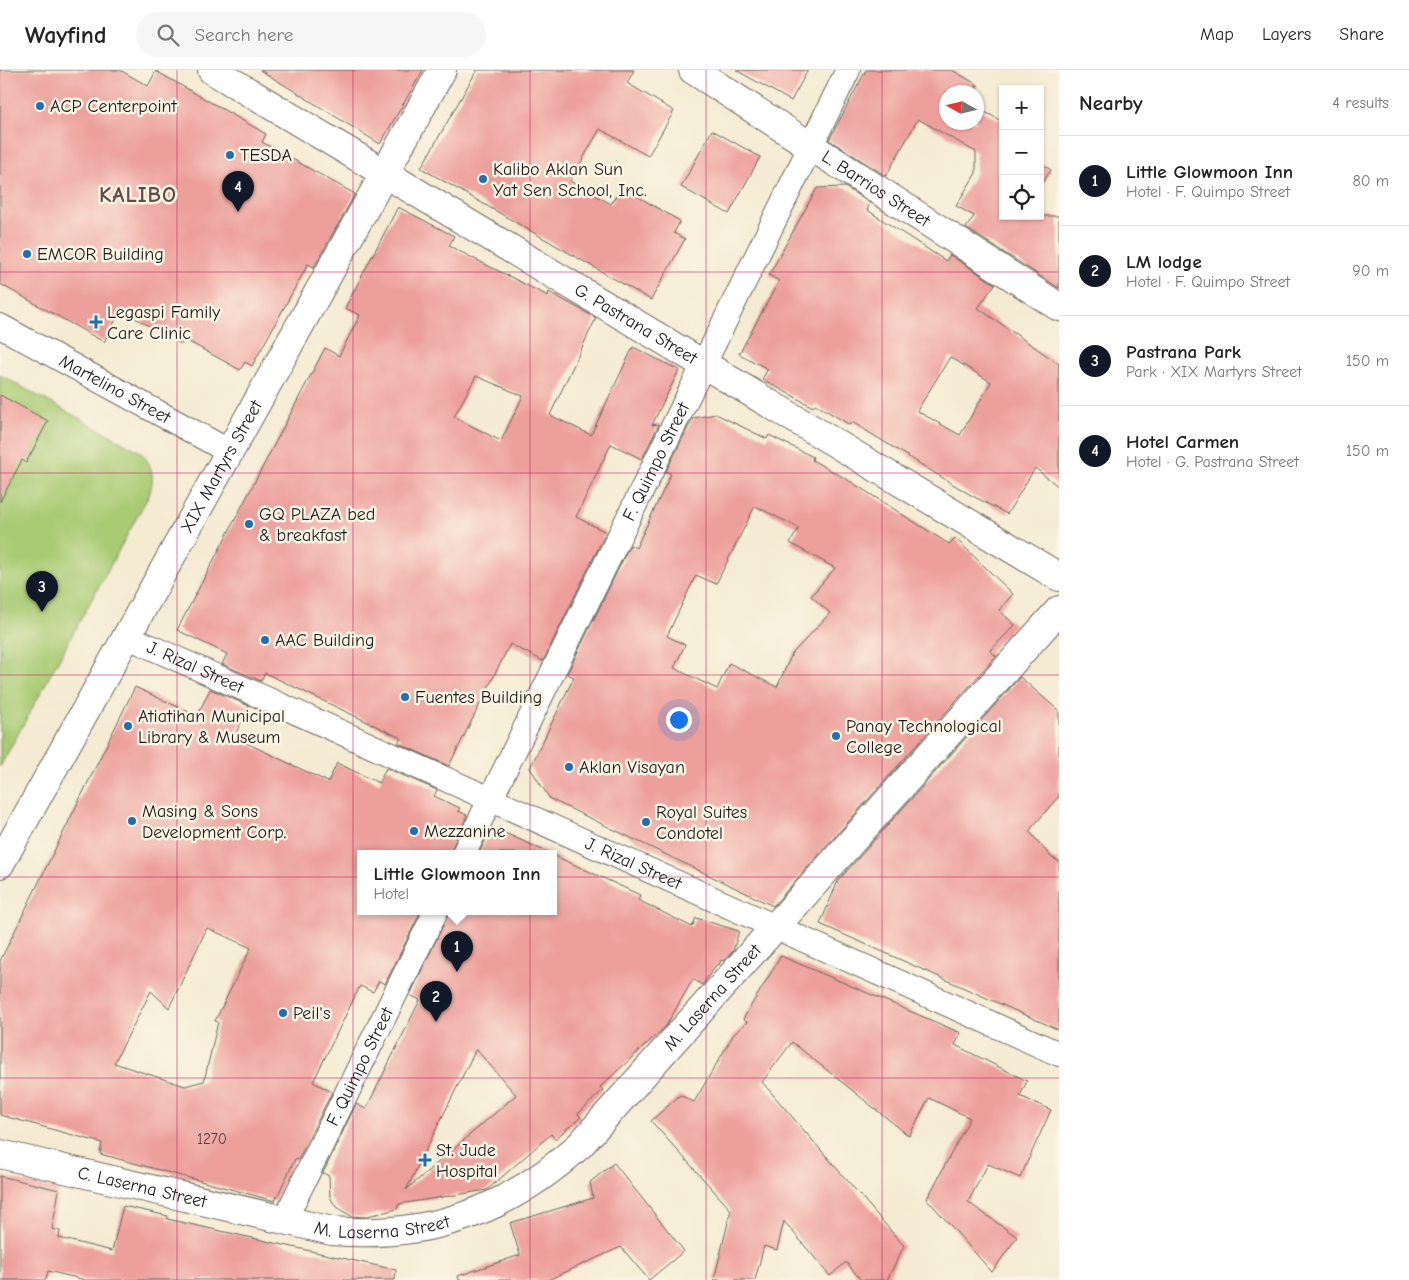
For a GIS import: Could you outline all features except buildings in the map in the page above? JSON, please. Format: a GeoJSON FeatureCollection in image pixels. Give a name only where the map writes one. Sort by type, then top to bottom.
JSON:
{"type":"FeatureCollection","features":[{"type":"Feature","properties":{"kind":"street","name":"G. Pastrana Street"},"geometry":{"type":"LineString","coordinates":[[212,70],[1059,577]]}},
{"type":"Feature","properties":{"kind":"street","name":"XIX Martyrs Street"},"geometry":{"type":"LineString","coordinates":[[0,864],[442,70]]}},
{"type":"Feature","properties":{"kind":"street","name":"L. Barrios Street"},"geometry":{"type":"LineString","coordinates":[[693,70],[1059,306]]}},
{"type":"Feature","properties":{"kind":"street","name":"F. Quimpo Street"},"geometry":{"type":"LineString","coordinates":[[466,850],[848,70]]}},
{"type":"Feature","properties":{"kind":"street","name":"Martelino Street"},"geometry":{"type":"LineString","coordinates":[[0,326],[230,452]]}},
{"type":"Feature","properties":{"kind":"street","name":"M. Laserna Street"},"geometry":{"type":"LineString","coordinates":[[284,1221],[324,1230],[356,1233],[420,1228],[485,1209],[528,1187],[580,1145],[1059,610]]}},
{"type":"Feature","properties":{"kind":"street","name":"J. Rizal Street"},"geometry":{"type":"LineString","coordinates":[[126,636],[1059,1054]]}},
{"type":"Feature","properties":{"kind":"street","name":"F. Quimpo Street"},"geometry":{"type":"LineString","coordinates":[[284,1221],[434,915]]}},
{"type":"Feature","properties":{"kind":"street","name":"C. Laserna Street"},"geometry":{"type":"LineString","coordinates":[[0,1154],[284,1221]]}},
{"type":"Feature","properties":{"kind":"green space"},"geometry":{"type":"Polygon","coordinates":[[[0,375],[141,452],[152,472],[152,483],[149,495],[0,767],[0,375]]]}},
{"type":"Feature","properties":{"kind":"place","name":"ACP Centerpoint"},"geometry":{"type":"Point","coordinates":[40,106]}},
{"type":"Feature","properties":{"kind":"place","name":"TESDA"},"geometry":{"type":"Point","coordinates":[230,155]}},
{"type":"Feature","properties":{"kind":"place","name":"Kalibo Aklan Sun Yat Sen School, Inc."},"geometry":{"type":"Point","coordinates":[483,179]}},
{"type":"Feature","properties":{"kind":"place","name":"Hotel Carmen"},"geometry":{"type":"Point","coordinates":[238,212]}},
{"type":"Feature","properties":{"kind":"place","name":"EMCOR Building"},"geometry":{"type":"Point","coordinates":[27,254]}},
{"type":"Feature","properties":{"kind":"place","name":"Legaspi Family Care Clinic"},"geometry":{"type":"Point","coordinates":[96,322]}},
{"type":"Feature","properties":{"kind":"place","name":"GQ PLAZA bed & breakfast"},"geometry":{"type":"Point","coordinates":[249,524]}},
{"type":"Feature","properties":{"kind":"place","name":"Pastrana Park"},"geometry":{"type":"Point","coordinates":[42,612]}},
{"type":"Feature","properties":{"kind":"place","name":"AAC Building"},"geometry":{"type":"Point","coordinates":[265,640]}},
{"type":"Feature","properties":{"kind":"place","name":"Fuentes Building"},"geometry":{"type":"Point","coordinates":[405,697]}},
{"type":"Feature","properties":{"kind":"place","name":"Atiatihan Municipal Library & Museum"},"geometry":{"type":"Point","coordinates":[128,726]}},
{"type":"Feature","properties":{"kind":"place","name":"Panay Technological College"},"geometry":{"type":"Point","coordinates":[836,736]}},
{"type":"Feature","properties":{"kind":"place","name":"Aklan Visayan"},"geometry":{"type":"Point","coordinates":[569,767]}},
{"type":"Feature","properties":{"kind":"place","name":"Masing & Sons Development Corp."},"geometry":{"type":"Point","coordinates":[132,821]}},
{"type":"Feature","properties":{"kind":"place","name":"Royal Suites Condotel"},"geometry":{"type":"Point","coordinates":[646,822]}},
{"type":"Feature","properties":{"kind":"place","name":"Mezzanine"},"geometry":{"type":"Point","coordinates":[414,831]}},
{"type":"Feature","properties":{"kind":"place","name":"Little Glowmoon Inn"},"geometry":{"type":"Point","coordinates":[457,972]}},
{"type":"Feature","properties":{"kind":"place","name":"Peil's"},"geometry":{"type":"Point","coordinates":[283,1013]}},
{"type":"Feature","properties":{"kind":"place","name":"LM lodge"},"geometry":{"type":"Point","coordinates":[436,1022]}},
{"type":"Feature","properties":{"kind":"place","name":"St. Jude Hospital"},"geometry":{"type":"Point","coordinates":[425,1160]}},
{"type":"Feature","properties":{"kind":"district","name":"KALIBO"},"geometry":{"type":"Point","coordinates":[138,194]}}]}
